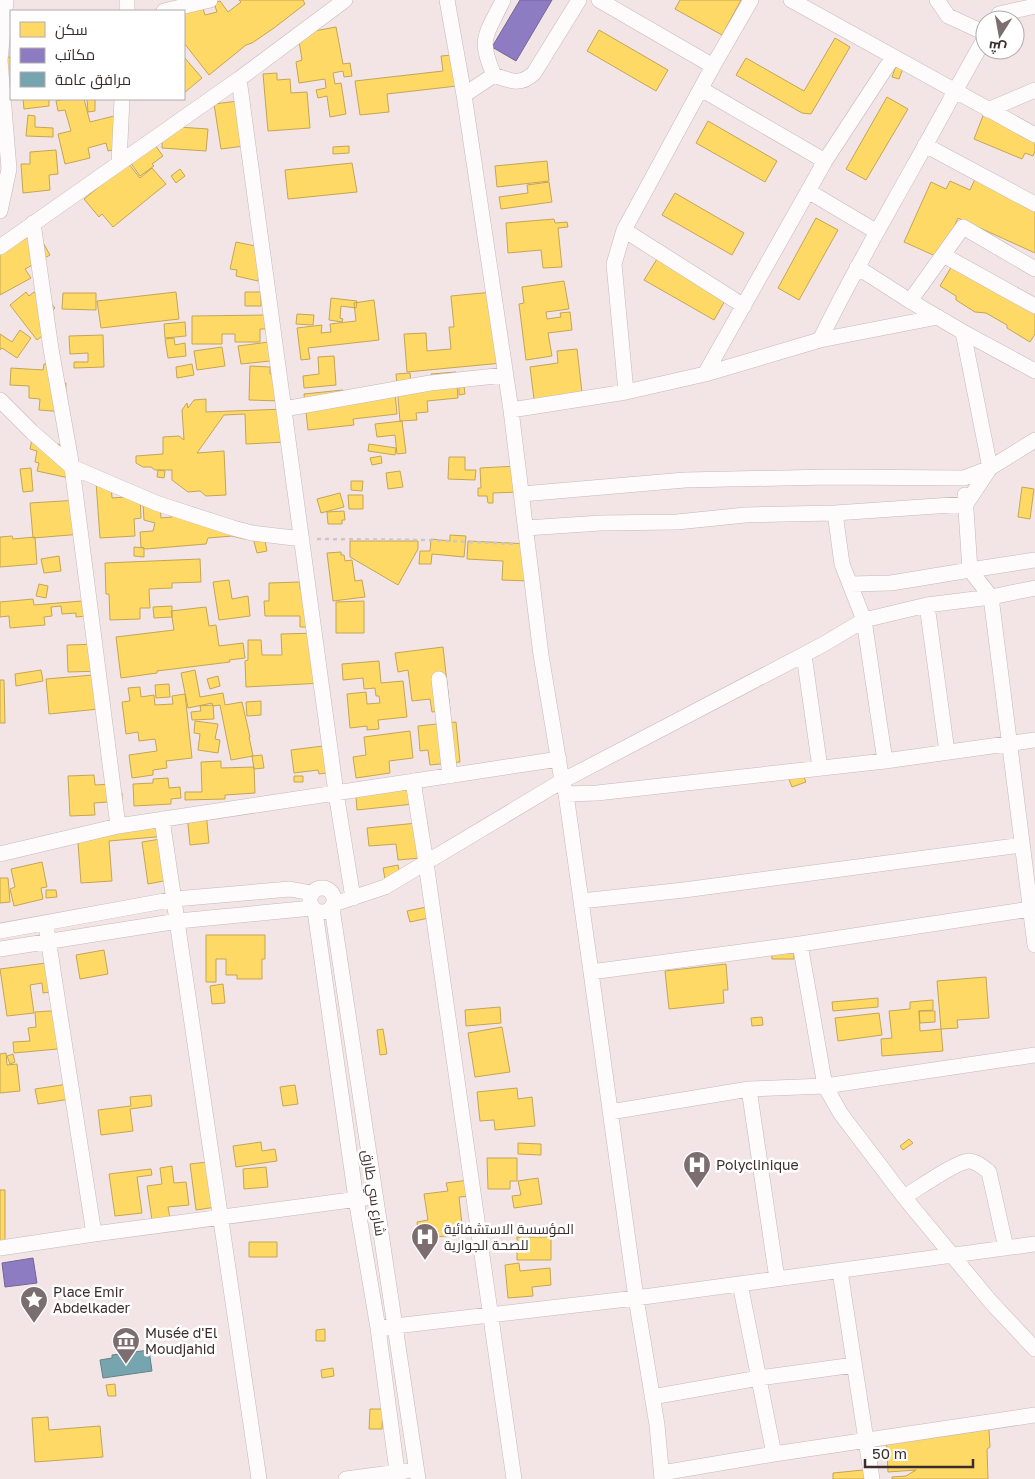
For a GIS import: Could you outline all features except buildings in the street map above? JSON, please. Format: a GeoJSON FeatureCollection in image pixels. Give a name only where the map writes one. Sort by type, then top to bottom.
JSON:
{"type":"FeatureCollection","features":[{"type":"Feature","properties":{"kind":"street"},"geometry":{"type":"LineString","coordinates":[[0,211],[9,169],[0,60],[7,49],[6,0]]}},
{"type":"Feature","properties":{"kind":"street"},"geometry":{"type":"LineString","coordinates":[[168,10],[210,0]]}},
{"type":"Feature","properties":{"kind":"street"},"geometry":{"type":"LineString","coordinates":[[0,246],[239,79],[345,0]]}},
{"type":"Feature","properties":{"kind":"street"},"geometry":{"type":"LineString","coordinates":[[447,0],[464,95],[511,410],[541,655],[581,901],[662,1476],[774,1454],[1035,1415]]}},
{"type":"Feature","properties":{"kind":"street"},"geometry":{"type":"LineString","coordinates":[[503,0],[486,34],[484,44],[488,62],[494,76],[510,81],[527,79],[534,73],[580,0]]}},
{"type":"Feature","properties":{"kind":"street"},"geometry":{"type":"LineString","coordinates":[[599,0],[713,66]]}},
{"type":"Feature","properties":{"kind":"street"},"geometry":{"type":"LineString","coordinates":[[626,392],[614,264],[624,230],[751,0]]}},
{"type":"Feature","properties":{"kind":"street"},"geometry":{"type":"LineString","coordinates":[[790,0],[1035,136]]}},
{"type":"Feature","properties":{"kind":"street"},"geometry":{"type":"LineString","coordinates":[[937,0],[948,16],[975,28]]}},
{"type":"Feature","properties":{"kind":"street"},"geometry":{"type":"LineString","coordinates":[[1005,10],[1035,6]]}},
{"type":"Feature","properties":{"kind":"street"},"geometry":{"type":"LineString","coordinates":[[820,340],[857,266],[975,55]]}},
{"type":"Feature","properties":{"kind":"street"},"geometry":{"type":"LineString","coordinates":[[706,374],[825,161],[893,57]]}},
{"type":"Feature","properties":{"kind":"street"},"geometry":{"type":"LineString","coordinates":[[464,95],[494,76]]}},
{"type":"Feature","properties":{"kind":"street"},"geometry":{"type":"LineString","coordinates":[[239,79],[352,898]]}},
{"type":"Feature","properties":{"kind":"street"},"geometry":{"type":"LineString","coordinates":[[701,89],[825,161]]}},
{"type":"Feature","properties":{"kind":"street"},"geometry":{"type":"LineString","coordinates":[[988,110],[1032,93]]}},
{"type":"Feature","properties":{"kind":"street"},"geometry":{"type":"LineString","coordinates":[[119,163],[122,100]]}},
{"type":"Feature","properties":{"kind":"street"},"geometry":{"type":"LineString","coordinates":[[926,145],[1035,204]]}},
{"type":"Feature","properties":{"kind":"street"},"geometry":{"type":"LineString","coordinates":[[808,192],[877,232]]}},
{"type":"Feature","properties":{"kind":"street"},"geometry":{"type":"LineString","coordinates":[[34,223],[51,349],[72,467],[118,826]]}},
{"type":"Feature","properties":{"kind":"street"},"geometry":{"type":"LineString","coordinates":[[910,301],[963,227],[1035,269]]}},
{"type":"Feature","properties":{"kind":"street"},"geometry":{"type":"LineString","coordinates":[[624,230],[744,306]]}},
{"type":"Feature","properties":{"kind":"street"},"geometry":{"type":"LineString","coordinates":[[943,255],[1035,306]]}},
{"type":"Feature","properties":{"kind":"street"},"geometry":{"type":"LineString","coordinates":[[857,266],[962,332],[1035,371]]}},
{"type":"Feature","properties":{"kind":"street"},"geometry":{"type":"LineString","coordinates":[[511,410],[626,392],[706,374],[820,340],[938,317]]}},
{"type":"Feature","properties":{"kind":"street"},"geometry":{"type":"LineString","coordinates":[[962,332],[990,468],[966,504]]}},
{"type":"Feature","properties":{"kind":"street"},"geometry":{"type":"LineString","coordinates":[[284,409],[430,383],[505,375]]}},
{"type":"Feature","properties":{"kind":"street"},"geometry":{"type":"LineString","coordinates":[[0,400],[32,432],[72,467],[156,503],[233,528],[252,533],[302,539]]}},
{"type":"Feature","properties":{"kind":"street"},"geometry":{"type":"LineString","coordinates":[[522,494],[685,480],[964,478],[990,468],[1035,440]]}},
{"type":"Feature","properties":{"kind":"street"},"geometry":{"type":"LineString","coordinates":[[964,478],[970,570],[991,597],[1035,946]]}},
{"type":"Feature","properties":{"kind":"street"},"geometry":{"type":"LineString","coordinates":[[526,528],[601,523],[678,522],[745,515],[835,513],[966,504]]}},
{"type":"Feature","properties":{"kind":"street"},"geometry":{"type":"LineString","coordinates":[[835,513],[842,564],[864,620],[885,760]]}},
{"type":"Feature","properties":{"kind":"street"},"geometry":{"type":"LineString","coordinates":[[850,584],[891,582],[1035,560]]}},
{"type":"Feature","properties":{"kind":"street"},"geometry":{"type":"LineString","coordinates":[[0,949],[178,921],[313,910],[322,913],[352,898],[384,887],[864,620],[927,605],[991,597],[1035,588]]}},
{"type":"Feature","properties":{"kind":"street"},"geometry":{"type":"LineString","coordinates":[[927,605],[947,752]]}},
{"type":"Feature","properties":{"kind":"street"},"geometry":{"type":"LineString","coordinates":[[804,655],[820,768]]}},
{"type":"Feature","properties":{"kind":"street"},"geometry":{"type":"LineString","coordinates":[[439,679],[450,776]]}},
{"type":"Feature","properties":{"kind":"street"},"geometry":{"type":"LineString","coordinates":[[564,788],[597,793],[820,768],[1035,740]]}},
{"type":"Feature","properties":{"kind":"street"},"geometry":{"type":"LineString","coordinates":[[0,854],[118,826],[559,758]]}},
{"type":"Feature","properties":{"kind":"street"},"geometry":{"type":"LineString","coordinates":[[413,781],[514,1479]]}},
{"type":"Feature","properties":{"kind":"street"},"geometry":{"type":"LineString","coordinates":[[162,820],[259,1479]]}},
{"type":"Feature","properties":{"kind":"street"},"geometry":{"type":"LineString","coordinates":[[581,901],[684,890],[1022,845]]}},
{"type":"Feature","properties":{"kind":"street"},"geometry":{"type":"LineString","coordinates":[[313,910],[309,901],[311,893],[316,889],[326,888],[333,894],[333,906]]}},
{"type":"Feature","properties":{"kind":"street"},"geometry":{"type":"LineString","coordinates":[[0,931],[175,899],[290,889],[311,893]]}},
{"type":"Feature","properties":{"kind":"street","name":"شارع سي طارق"},"geometry":{"type":"LineString","coordinates":[[333,906],[417,1474]]}},
{"type":"Feature","properties":{"kind":"street"},"geometry":{"type":"LineString","coordinates":[[591,972],[800,944],[1030,909]]}},
{"type":"Feature","properties":{"kind":"street","name":"شارع سي طارق"},"geometry":{"type":"LineString","coordinates":[[313,910],[356,1199],[378,1328],[398,1475]]}},
{"type":"Feature","properties":{"kind":"street"},"geometry":{"type":"LineString","coordinates":[[45,924],[94,1234]]}},
{"type":"Feature","properties":{"kind":"street"},"geometry":{"type":"LineString","coordinates":[[800,944],[825,1086],[841,1114],[904,1197],[990,1302],[1035,1349]]}},
{"type":"Feature","properties":{"kind":"street"},"geometry":{"type":"LineString","coordinates":[[610,1112],[749,1089],[825,1086],[1035,1055]]}},
{"type":"Feature","properties":{"kind":"street"},"geometry":{"type":"LineString","coordinates":[[749,1089],[777,1279]]}},
{"type":"Feature","properties":{"kind":"street"},"geometry":{"type":"LineString","coordinates":[[904,1197],[956,1165],[968,1161],[978,1164],[989,1172],[1006,1248]]}},
{"type":"Feature","properties":{"kind":"street"},"geometry":{"type":"LineString","coordinates":[[0,1248],[375,1197]]}},
{"type":"Feature","properties":{"kind":"street"},"geometry":{"type":"LineString","coordinates":[[378,1328],[636,1298],[1035,1244]]}},
{"type":"Feature","properties":{"kind":"street"},"geometry":{"type":"LineString","coordinates":[[840,1271],[872,1479]]}},
{"type":"Feature","properties":{"kind":"street"},"geometry":{"type":"LineString","coordinates":[[740,1284],[774,1454]]}},
{"type":"Feature","properties":{"kind":"street"},"geometry":{"type":"LineString","coordinates":[[652,1397],[759,1378],[854,1365]]}},
{"type":"Feature","properties":{"kind":"street"},"geometry":{"type":"LineString","coordinates":[[346,1479],[417,1474]]}},
{"type":"Feature","properties":{"kind":"path"},"geometry":{"type":"LineString","coordinates":[[302,539],[426,540],[528,544]]}},
{"type":"Feature","properties":{"kind":"place","name":"Polyclinique"},"geometry":{"type":"Point","coordinates":[697,1189]}},
{"type":"Feature","properties":{"kind":"place","name":"المؤسسة الاستشفائية للصحة الجوارية"},"geometry":{"type":"Point","coordinates":[425,1261]}},
{"type":"Feature","properties":{"kind":"place","name":"Place Emir Abdelkader"},"geometry":{"type":"Point","coordinates":[34,1324]}},
{"type":"Feature","properties":{"kind":"place","name":"Musée d'El Moudjahid"},"geometry":{"type":"Point","coordinates":[126,1365]}}]}
